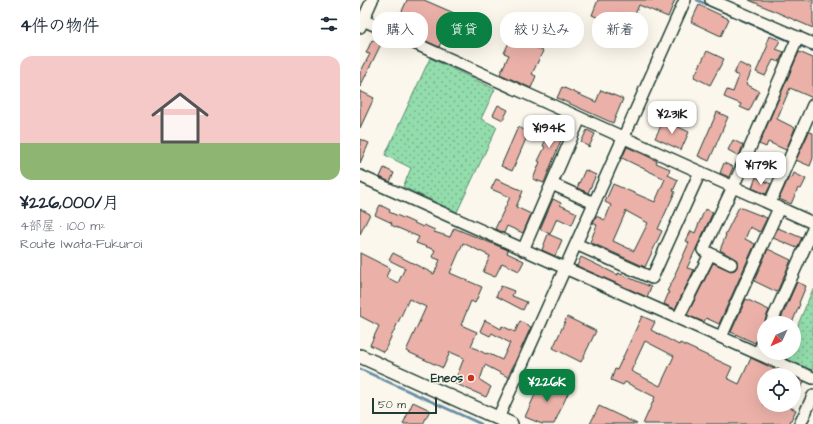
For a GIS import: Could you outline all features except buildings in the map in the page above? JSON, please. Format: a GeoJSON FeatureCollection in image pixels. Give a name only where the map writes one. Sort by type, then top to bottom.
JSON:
{"type":"FeatureCollection","features":[{"type":"Feature","properties":{"kind":"main road"},"geometry":{"type":"LineString","coordinates":[[360,356],[493,419],[511,424]]}},
{"type":"Feature","properties":{"kind":"street"},"geometry":{"type":"LineString","coordinates":[[372,0],[361,24],[580,118],[813,222]]}},
{"type":"Feature","properties":{"kind":"street"},"geometry":{"type":"LineString","coordinates":[[493,419],[576,244],[685,0]]}},
{"type":"Feature","properties":{"kind":"street"},"geometry":{"type":"LineString","coordinates":[[711,0],[796,42],[813,44]]}},
{"type":"Feature","properties":{"kind":"street"},"geometry":{"type":"LineString","coordinates":[[731,264],[703,250],[733,187],[796,42]]}},
{"type":"Feature","properties":{"kind":"street"},"geometry":{"type":"LineString","coordinates":[[721,337],[775,205],[813,105]]}},
{"type":"Feature","properties":{"kind":"street"},"geometry":{"type":"LineString","coordinates":[[523,250],[580,118]]}},
{"type":"Feature","properties":{"kind":"street"},"geometry":{"type":"LineString","coordinates":[[576,244],[652,278],[700,172]]}},
{"type":"Feature","properties":{"kind":"street"},"geometry":{"type":"LineString","coordinates":[[360,176],[523,250],[757,353]]}},
{"type":"Feature","properties":{"kind":"street"},"geometry":{"type":"LineString","coordinates":[[552,184],[594,202]]}},
{"type":"Feature","properties":{"kind":"street"},"geometry":{"type":"LineString","coordinates":[[775,316],[813,229]]}},
{"type":"Feature","properties":{"kind":"street"},"geometry":{"type":"LineString","coordinates":[[678,318],[710,254]]}},
{"type":"Feature","properties":{"kind":"street"},"geometry":{"type":"LineString","coordinates":[[773,360],[813,378]]}},
{"type":"Feature","properties":{"kind":"street"},"geometry":{"type":"LineString","coordinates":[[800,424],[813,396]]}},
{"type":"Feature","properties":{"kind":"green space"},"geometry":{"type":"Polygon","coordinates":[[[430,58],[495,89],[481,119],[497,127],[457,212],[403,187],[411,168],[385,155],[430,58]]]}},
{"type":"Feature","properties":{"kind":"green space"},"geometry":{"type":"Polygon","coordinates":[[[813,289],[813,378],[801,373],[801,368],[790,368],[781,364],[783,360],[801,360],[801,317],[813,289]]]}},
{"type":"Feature","properties":{"kind":"waterway"},"geometry":{"type":"LineString","coordinates":[[697,0],[792,42]]}},
{"type":"Feature","properties":{"kind":"waterway"},"geometry":{"type":"LineString","coordinates":[[798,45],[813,51]]}},
{"type":"Feature","properties":{"kind":"waterway"},"geometry":{"type":"LineString","coordinates":[[360,369],[481,424]]}},
{"type":"Feature","properties":{"kind":"place","name":"Eneos"},"geometry":{"type":"Point","coordinates":[471,378]}}]}
